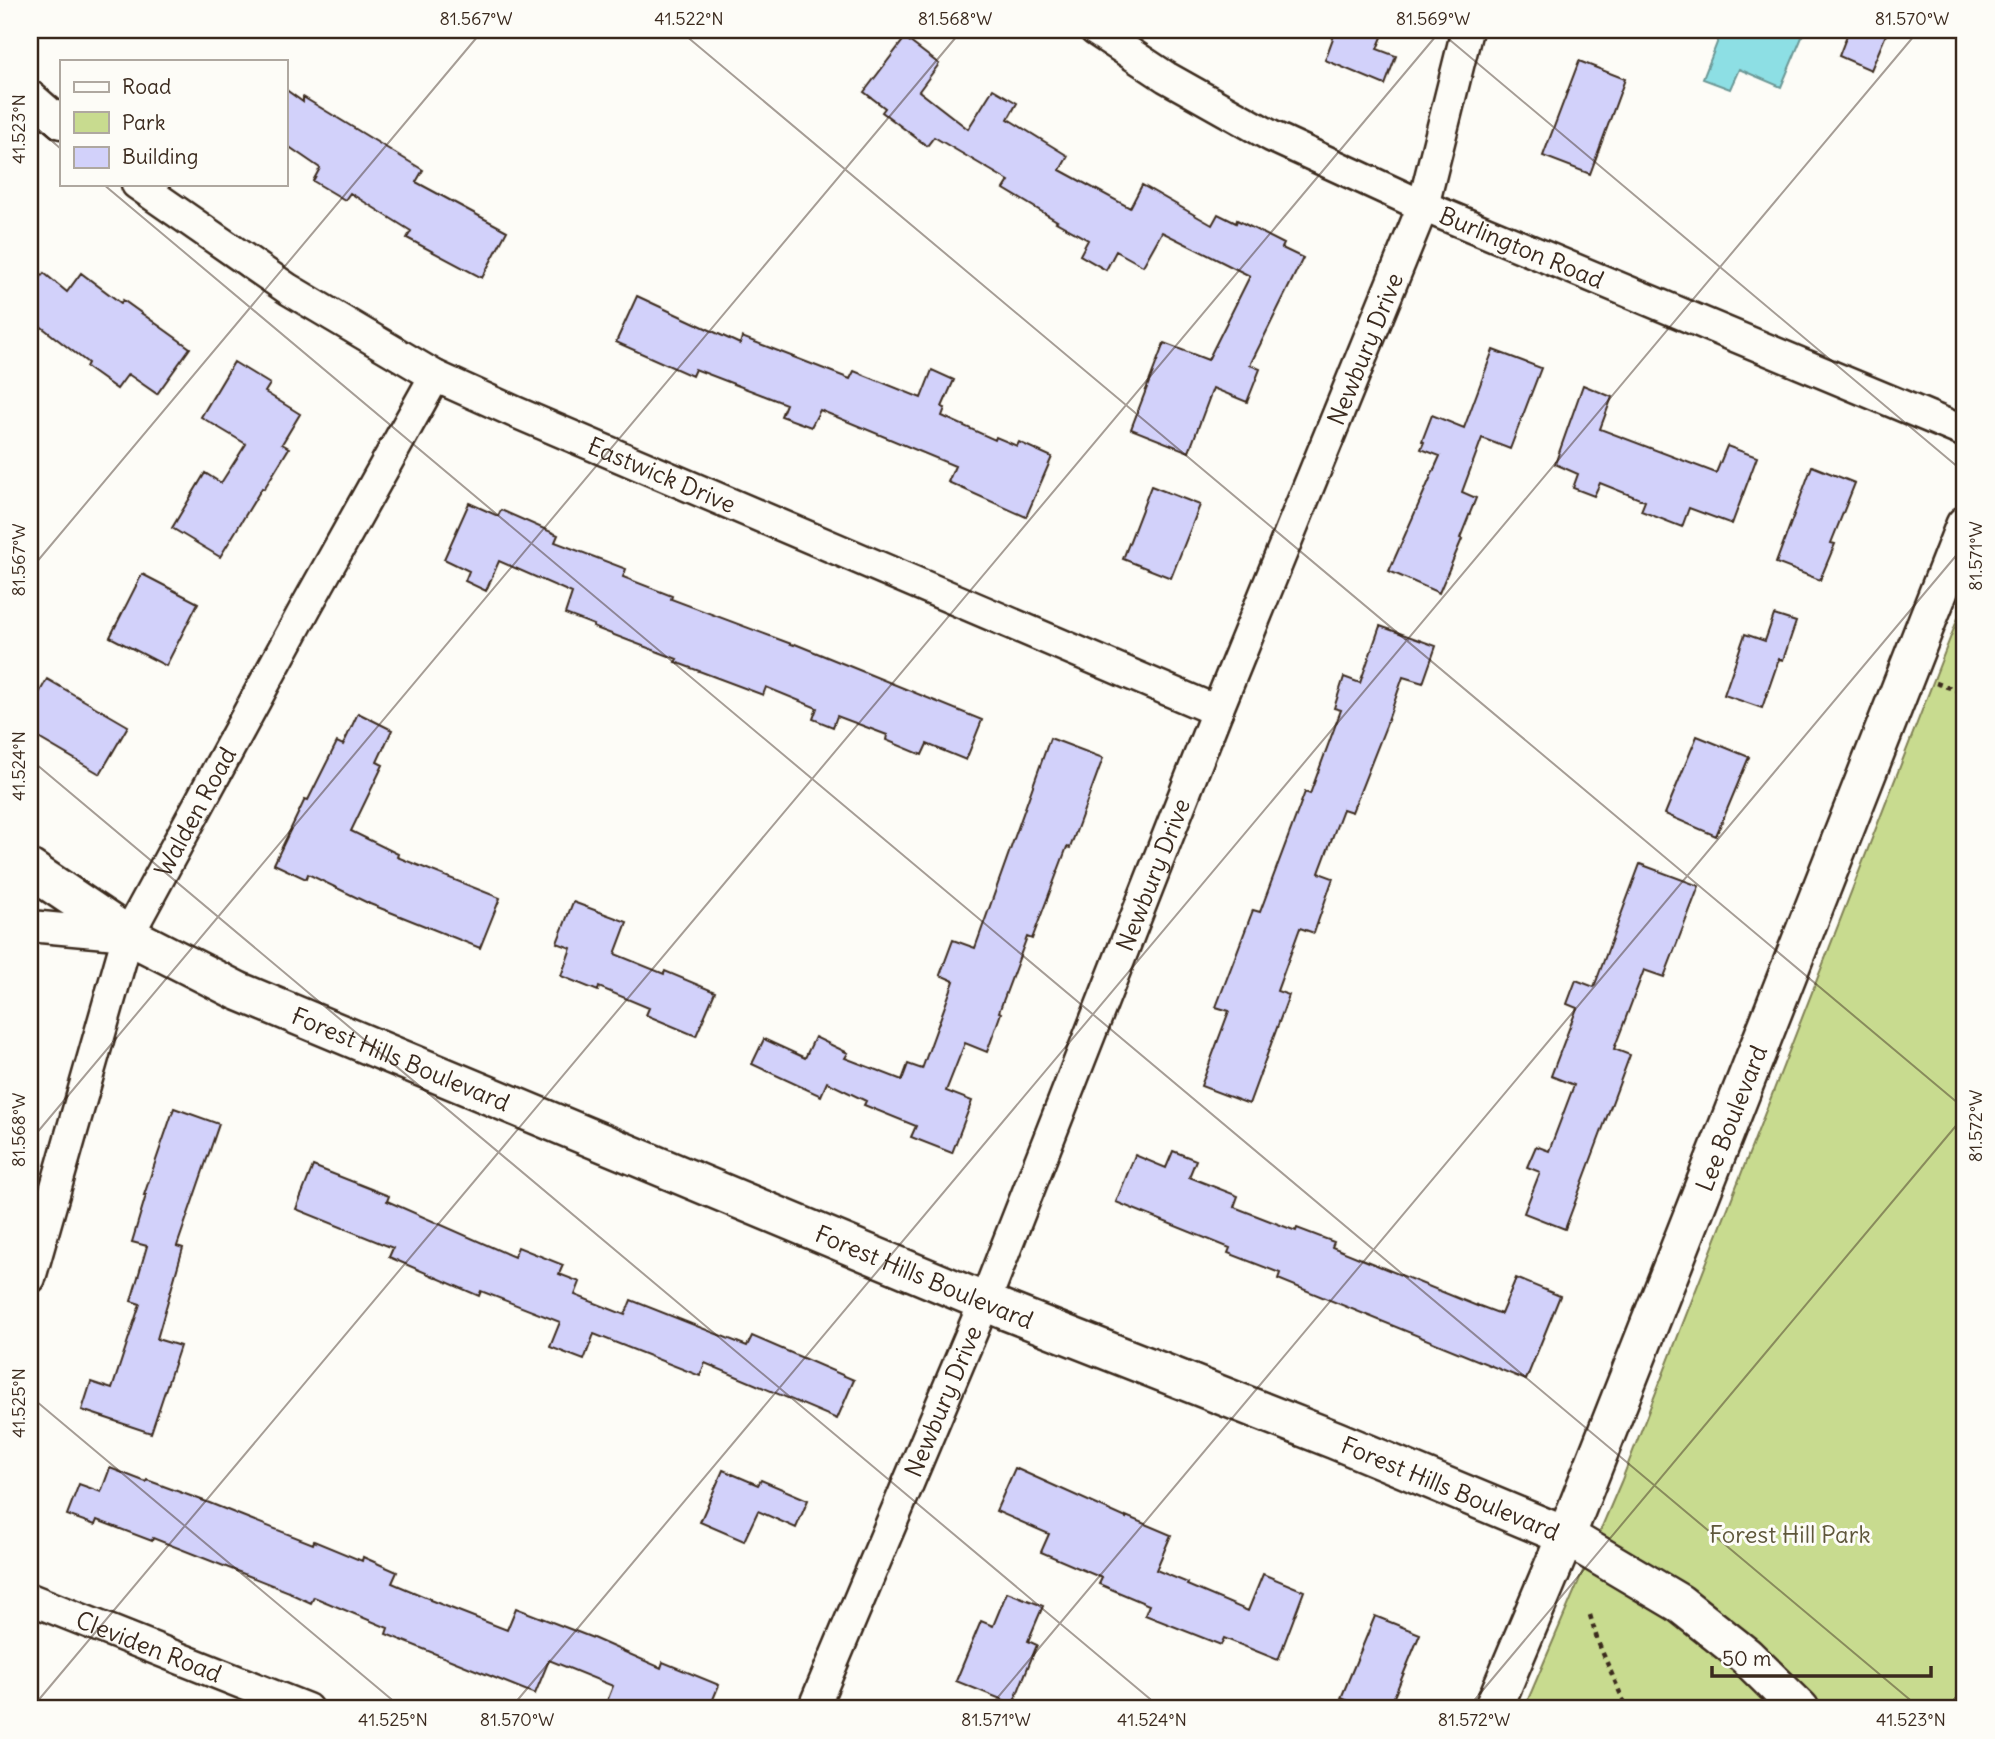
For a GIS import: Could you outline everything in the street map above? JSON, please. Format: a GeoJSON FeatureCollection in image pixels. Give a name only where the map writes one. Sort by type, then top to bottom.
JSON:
{"type":"FeatureCollection","features":[{"type":"Feature","properties":{"kind":"street","name":"Burlington Road"},"geometry":{"type":"LineString","coordinates":[[1095,30],[1167,77],[1271,135],[1423,206],[1965,432]]}},
{"type":"Feature","properties":{"kind":"street","name":"Newbury Drive"},"geometry":{"type":"LineString","coordinates":[[813,1709],[985,1301],[1217,711],[1423,206],[1467,30]]}},
{"type":"Feature","properties":{"kind":"street"},"geometry":{"type":"LineString","coordinates":[[30,96],[60,122]]}},
{"type":"Feature","properties":{"kind":"street","name":"Eastwick Drive"},"geometry":{"type":"LineString","coordinates":[[140,186],[288,289],[435,376],[1217,711]]}},
{"type":"Feature","properties":{"kind":"street","name":"Walden Road"},"geometry":{"type":"LineString","coordinates":[[30,1278],[128,935],[435,376]]}},
{"type":"Feature","properties":{"kind":"street","name":"Lee Boulevard"},"geometry":{"type":"LineString","coordinates":[[1493,1709],[1566,1536],[1965,525]]}},
{"type":"Feature","properties":{"kind":"street","name":"Forest Hills Boulevard"},"geometry":{"type":"LineString","coordinates":[[30,869],[128,935],[238,991],[985,1301],[1323,1435],[1566,1536],[1679,1603],[1746,1656],[1800,1709]]}},
{"type":"Feature","properties":{"kind":"street"},"geometry":{"type":"LineString","coordinates":[[30,926],[128,935]]}},
{"type":"Feature","properties":{"kind":"street","name":"Cleviden Road"},"geometry":{"type":"LineString","coordinates":[[30,1600],[307,1709]]}},
{"type":"Feature","properties":{"kind":"path"},"geometry":{"type":"LineString","coordinates":[[1932,681],[1965,693]]}},
{"type":"Feature","properties":{"kind":"path"},"geometry":{"type":"LineString","coordinates":[[1590,1615],[1598,1642],[1627,1709]]}},
{"type":"Feature","properties":{"kind":"green space","name":"Forest Hill Park"},"geometry":{"type":"Polygon","coordinates":[[[1965,600],[1965,1709],[1524,1709],[1621,1482],[1965,600]]]}},
{"type":"Feature","properties":{"kind":"water"},"geometry":{"type":"Polygon","coordinates":[[[1722,30],[1805,30],[1781,87],[1739,69],[1730,89],[1703,79],[1722,30]]]}},
{"type":"Feature","properties":{"kind":"building"},"geometry":{"type":"Polygon","coordinates":[[[1336,30],[1385,30],[1377,49],[1396,56],[1385,85],[1325,60],[1336,30]]]}},
{"type":"Feature","properties":{"kind":"building"},"geometry":{"type":"Polygon","coordinates":[[[1849,30],[1888,30],[1871,70],[1839,56],[1849,30]]]}},
{"type":"Feature","properties":{"kind":"building"},"geometry":{"type":"Polygon","coordinates":[[[905,38],[939,64],[919,91],[968,129],[993,89],[1017,103],[1008,119],[1068,156],[1060,170],[1130,208],[1142,185],[1212,225],[1218,214],[1236,223],[1237,220],[1284,244],[1282,248],[1303,258],[1250,365],[1260,369],[1247,402],[1213,388],[1189,452],[1131,429],[1164,343],[1208,360],[1250,276],[1162,232],[1143,266],[1116,251],[1106,270],[1080,255],[1088,240],[1004,189],[1009,181],[934,137],[927,146],[882,112],[885,108],[864,92],[905,38]]]}},
{"type":"Feature","properties":{"kind":"building"},"geometry":{"type":"Polygon","coordinates":[[[1579,61],[1625,79],[1590,174],[1543,156],[1579,61]]]}},
{"type":"Feature","properties":{"kind":"building"},"geometry":{"type":"Polygon","coordinates":[[[287,90],[303,102],[303,97],[423,170],[416,182],[507,231],[482,278],[407,238],[411,231],[350,193],[345,200],[313,181],[320,168],[287,145],[287,90]]]}},
{"type":"Feature","properties":{"kind":"building"},"geometry":{"type":"Polygon","coordinates":[[[44,273],[67,292],[81,273],[190,348],[157,394],[128,374],[117,389],[86,367],[88,363],[30,318],[30,291],[44,273]]]}},
{"type":"Feature","properties":{"kind":"building"},"geometry":{"type":"Polygon","coordinates":[[[637,296],[740,344],[742,337],[850,379],[854,371],[921,398],[932,370],[954,380],[942,407],[945,408],[942,416],[995,440],[996,437],[1017,446],[1019,442],[1052,457],[1026,517],[948,482],[955,466],[820,410],[811,427],[781,416],[786,404],[695,369],[692,376],[616,342],[637,296]]]}},
{"type":"Feature","properties":{"kind":"building"},"geometry":{"type":"Polygon","coordinates":[[[1493,350],[1541,368],[1510,449],[1482,438],[1462,492],[1476,498],[1439,593],[1389,571],[1440,456],[1421,449],[1432,415],[1464,428],[1493,350]]]}},
{"type":"Feature","properties":{"kind":"building"},"geometry":{"type":"Polygon","coordinates":[[[234,362],[270,384],[265,392],[300,414],[282,444],[289,448],[220,557],[172,528],[205,473],[221,483],[246,444],[201,417],[234,362]]]}},
{"type":"Feature","properties":{"kind":"building"},"geometry":{"type":"Polygon","coordinates":[[[1583,385],[1612,397],[1600,429],[1716,473],[1727,446],[1757,457],[1732,524],[1689,508],[1682,527],[1641,511],[1645,501],[1600,483],[1594,496],[1573,488],[1578,474],[1555,464],[1583,385]]]}},
{"type":"Feature","properties":{"kind":"building"},"geometry":{"type":"Polygon","coordinates":[[[1812,466],[1855,483],[1831,543],[1835,544],[1820,580],[1776,563],[1812,466]]]}},
{"type":"Feature","properties":{"kind":"building"},"geometry":{"type":"Polygon","coordinates":[[[1151,486],[1200,505],[1171,578],[1123,559],[1151,486]]]}},
{"type":"Feature","properties":{"kind":"building"},"geometry":{"type":"Polygon","coordinates":[[[469,503],[498,516],[501,510],[558,535],[555,542],[626,569],[623,577],[672,596],[671,599],[795,644],[982,720],[966,760],[927,744],[922,755],[886,740],[887,735],[837,716],[833,727],[813,719],[817,708],[766,687],[763,695],[675,662],[677,659],[565,614],[572,593],[499,561],[486,591],[465,581],[469,571],[444,559],[469,503]]]}},
{"type":"Feature","properties":{"kind":"building"},"geometry":{"type":"Polygon","coordinates":[[[142,574],[198,603],[166,666],[110,637],[142,574]]]}},
{"type":"Feature","properties":{"kind":"building"},"geometry":{"type":"Polygon","coordinates":[[[1774,615],[1796,622],[1783,660],[1779,659],[1762,708],[1724,695],[1745,634],[1765,641],[1774,615]]]}},
{"type":"Feature","properties":{"kind":"building"},"geometry":{"type":"Polygon","coordinates":[[[1380,626],[1436,646],[1423,683],[1403,677],[1352,812],[1343,809],[1319,873],[1333,878],[1314,933],[1300,928],[1277,991],[1289,995],[1249,1104],[1201,1086],[1229,1011],[1216,1007],[1253,910],[1260,912],[1305,792],[1310,794],[1341,710],[1334,708],[1344,677],[1360,683],[1380,626]]]}},
{"type":"Feature","properties":{"kind":"building"},"geometry":{"type":"Polygon","coordinates":[[[47,679],[128,726],[100,774],[30,733],[30,709],[47,679]]]}},
{"type":"Feature","properties":{"kind":"building"},"geometry":{"type":"Polygon","coordinates":[[[358,713],[392,730],[377,762],[383,765],[351,831],[398,854],[397,857],[500,898],[480,948],[370,904],[308,874],[306,879],[274,864],[305,799],[308,800],[337,742],[343,745],[358,713]]]}},
{"type":"Feature","properties":{"kind":"building"},"geometry":{"type":"Polygon","coordinates":[[[1697,736],[1749,757],[1716,836],[1665,814],[1697,736]]]}},
{"type":"Feature","properties":{"kind":"building"},"geometry":{"type":"Polygon","coordinates":[[[1050,738],[1103,758],[1070,848],[1067,847],[1032,939],[1027,937],[987,1052],[965,1043],[946,1091],[972,1101],[952,1153],[911,1137],[916,1126],[864,1105],[866,1101],[827,1082],[821,1096],[752,1064],[764,1039],[805,1058],[815,1037],[848,1053],[845,1058],[902,1080],[908,1064],[922,1069],[954,981],[940,975],[953,940],[975,948],[1050,738]]]}},
{"type":"Feature","properties":{"kind":"building"},"geometry":{"type":"Polygon","coordinates":[[[1640,864],[1699,886],[1664,977],[1644,970],[1614,1049],[1630,1055],[1565,1229],[1524,1213],[1540,1172],[1527,1167],[1536,1146],[1549,1151],[1574,1085],[1551,1076],[1577,1008],[1567,1004],[1576,980],[1594,987],[1640,864]]]}},
{"type":"Feature","properties":{"kind":"building"},"geometry":{"type":"Polygon","coordinates":[[[573,902],[627,922],[615,954],[715,992],[696,1036],[646,1015],[649,1008],[599,987],[598,991],[561,976],[571,948],[557,943],[573,902]]]}},
{"type":"Feature","properties":{"kind":"building"},"geometry":{"type":"Polygon","coordinates":[[[174,1108],[219,1124],[177,1246],[183,1248],[157,1339],[180,1346],[151,1433],[82,1410],[91,1382],[112,1389],[140,1304],[131,1301],[147,1246],[132,1242],[144,1195],[174,1108]]]}},
{"type":"Feature","properties":{"kind":"building"},"geometry":{"type":"Polygon","coordinates":[[[1173,1151],[1196,1160],[1189,1177],[1238,1196],[1234,1207],[1296,1231],[1297,1228],[1334,1242],[1332,1247],[1477,1306],[1501,1314],[1516,1278],[1560,1296],[1526,1380],[1278,1279],[1280,1273],[1228,1253],[1230,1248],[1116,1202],[1135,1155],[1166,1168],[1173,1151]]]}},
{"type":"Feature","properties":{"kind":"building"},"geometry":{"type":"Polygon","coordinates":[[[313,1166],[389,1196],[387,1201],[514,1257],[518,1247],[563,1265],[559,1274],[580,1282],[575,1295],[625,1315],[631,1300],[747,1346],[752,1336],[854,1380],[837,1419],[705,1363],[700,1376],[594,1334],[584,1360],[550,1347],[560,1322],[481,1291],[479,1296],[389,1257],[393,1248],[296,1209],[313,1166]]]}},
{"type":"Feature","properties":{"kind":"building"},"geometry":{"type":"Polygon","coordinates":[[[110,1468],[207,1502],[313,1544],[314,1541],[362,1561],[363,1557],[397,1572],[392,1583],[507,1630],[516,1608],[661,1668],[663,1662],[719,1685],[709,1709],[604,1709],[613,1686],[549,1660],[535,1694],[386,1634],[388,1628],[314,1597],[311,1603],[153,1538],[152,1541],[97,1520],[95,1525],[67,1515],[79,1484],[101,1492],[110,1468]]]}},
{"type":"Feature","properties":{"kind":"building"},"geometry":{"type":"Polygon","coordinates":[[[1015,1468],[1126,1518],[1171,1535],[1156,1570],[1248,1611],[1263,1574],[1304,1591],[1278,1660],[1224,1638],[1221,1645],[1145,1615],[1149,1605],[1099,1584],[1102,1578],[1041,1552],[1049,1534],[996,1511],[1015,1468]]]}},
{"type":"Feature","properties":{"kind":"building"},"geometry":{"type":"Polygon","coordinates":[[[723,1470],[758,1485],[761,1480],[808,1500],[796,1528],[758,1511],[744,1541],[700,1522],[723,1470]]]}},
{"type":"Feature","properties":{"kind":"building"},"geometry":{"type":"Polygon","coordinates":[[[1007,1592],[1043,1606],[1028,1641],[1037,1645],[1013,1704],[956,1681],[981,1621],[993,1626],[1007,1592]]]}},
{"type":"Feature","properties":{"kind":"building"},"geometry":{"type":"Polygon","coordinates":[[[1375,1616],[1420,1634],[1389,1709],[1369,1709],[1341,1698],[1375,1616]]]}}]}
